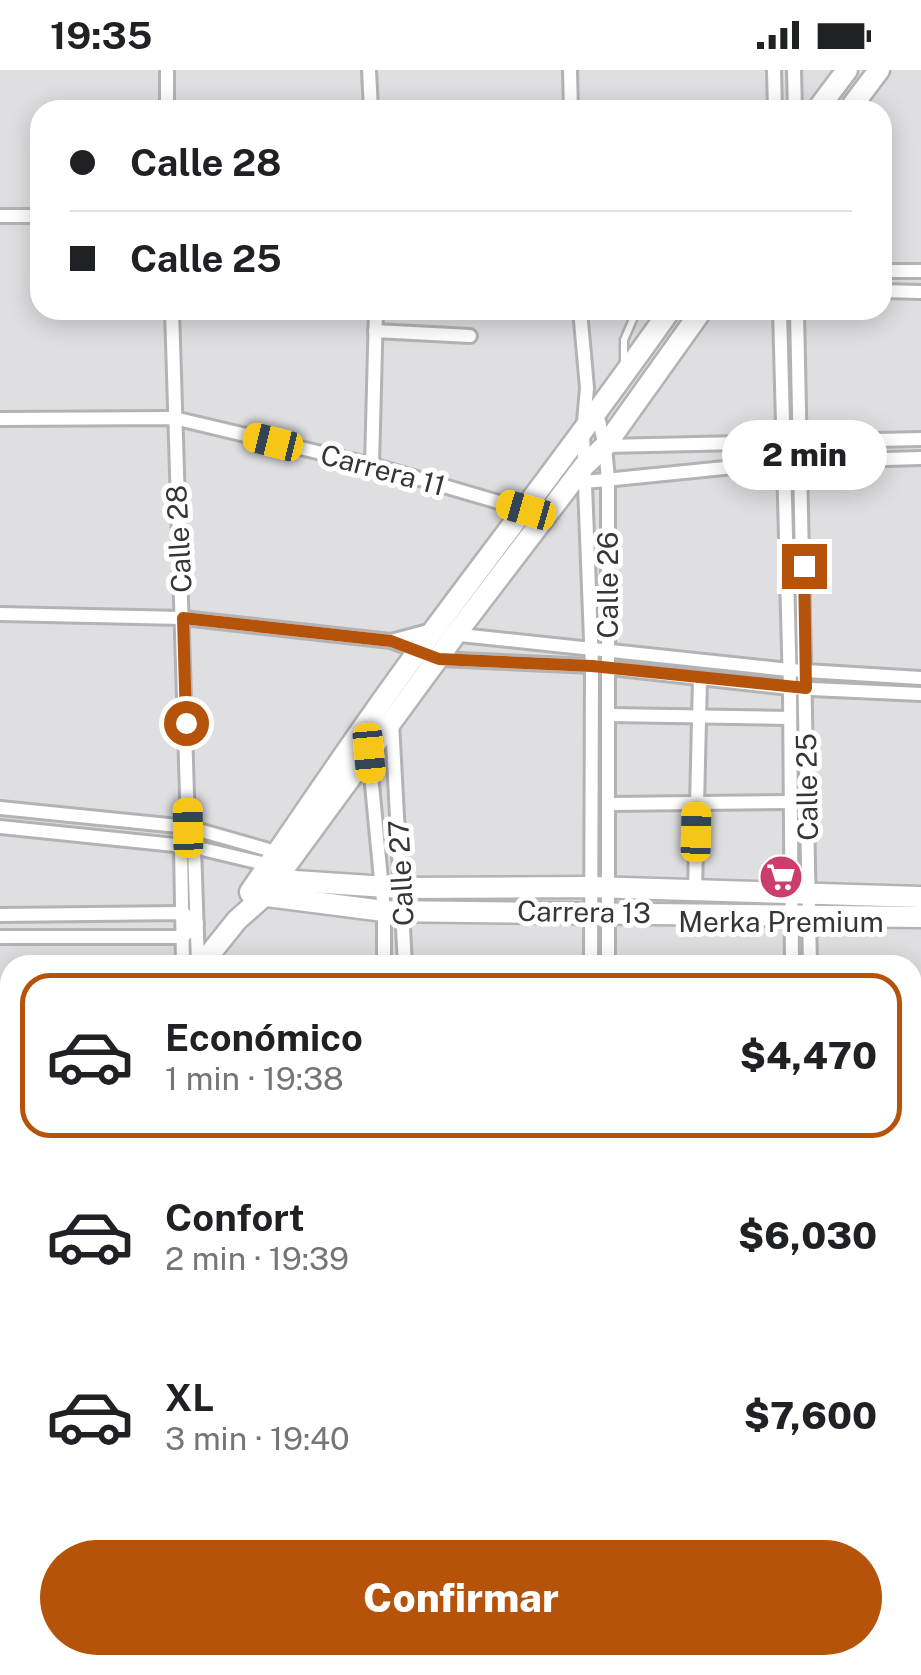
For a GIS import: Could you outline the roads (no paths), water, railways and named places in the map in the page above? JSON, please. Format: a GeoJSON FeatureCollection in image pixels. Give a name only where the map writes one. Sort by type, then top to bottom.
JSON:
{"type":"FeatureCollection","features":[{"type":"Feature","properties":{"kind":"main road"},"geometry":{"type":"LineString","coordinates":[[825,100],[848,70]]}},
{"type":"Feature","properties":{"kind":"main road"},"geometry":{"type":"LineString","coordinates":[[856,100],[878,70]]}},
{"type":"Feature","properties":{"kind":"main road"},"geometry":{"type":"LineString","coordinates":[[270,874],[369,753],[439,659],[445,632],[526,510],[663,320]]}},
{"type":"Feature","properties":{"kind":"main road"},"geometry":{"type":"LineString","coordinates":[[208,955],[270,874],[417,652],[445,632],[584,474],[695,320]]}},
{"type":"Feature","properties":{"kind":"main road","name":"Carrera 13"},"geometry":{"type":"LineString","coordinates":[[270,874],[391,887],[600,887],[921,897]]}},
{"type":"Feature","properties":{"kind":"main road","name":"Carrera 13"},"geometry":{"type":"LineString","coordinates":[[270,874],[394,911],[921,917]]}},
{"type":"Feature","properties":{"kind":"street"},"geometry":{"type":"LineString","coordinates":[[166,70],[168,100]]}},
{"type":"Feature","properties":{"kind":"street"},"geometry":{"type":"LineString","coordinates":[[370,70],[371,100]]}},
{"type":"Feature","properties":{"kind":"street"},"geometry":{"type":"LineString","coordinates":[[570,70],[571,100]]}},
{"type":"Feature","properties":{"kind":"street"},"geometry":{"type":"LineString","coordinates":[[774,70],[775,100]]}},
{"type":"Feature","properties":{"kind":"street"},"geometry":{"type":"LineString","coordinates":[[794,70],[795,100]]}},
{"type":"Feature","properties":{"kind":"street"},"geometry":{"type":"LineString","coordinates":[[0,216],[30,216]]}},
{"type":"Feature","properties":{"kind":"street"},"geometry":{"type":"LineString","coordinates":[[892,270],[921,271]]}},
{"type":"Feature","properties":{"kind":"street"},"geometry":{"type":"LineString","coordinates":[[892,291],[921,292]]}},
{"type":"Feature","properties":{"kind":"street","name":"Calle 28"},"geometry":{"type":"LineString","coordinates":[[172,320],[188,828],[184,955]]}},
{"type":"Feature","properties":{"kind":"street"},"geometry":{"type":"LineString","coordinates":[[372,465],[376,320]]}},
{"type":"Feature","properties":{"kind":"street","name":"Calle 26"},"geometry":{"type":"LineString","coordinates":[[581,320],[586,388],[584,474],[600,911],[607,955]]}},
{"type":"Feature","properties":{"kind":"street","name":"Calle 25"},"geometry":{"type":"LineString","coordinates":[[780,320],[790,802],[800,894]]}},
{"type":"Feature","properties":{"kind":"street","name":"Calle 25"},"geometry":{"type":"LineString","coordinates":[[794,955],[800,916],[806,688],[797,320]]}},
{"type":"Feature","properties":{"kind":"street"},"geometry":{"type":"LineString","coordinates":[[375,331],[470,336]]}},
{"type":"Feature","properties":{"kind":"street","name":"Calle 26"},"geometry":{"type":"LineString","coordinates":[[586,388],[598,412],[608,480],[608,804],[600,887]]}},
{"type":"Feature","properties":{"kind":"street","name":"Carrera 11"},"geometry":{"type":"LineString","coordinates":[[0,419],[174,418],[372,465],[526,510]]}},
{"type":"Feature","properties":{"kind":"street"},"geometry":{"type":"LineString","coordinates":[[605,446],[921,439]]}},
{"type":"Feature","properties":{"kind":"street"},"geometry":{"type":"LineString","coordinates":[[584,474],[608,480],[784,462],[921,458]]}},
{"type":"Feature","properties":{"kind":"street"},"geometry":{"type":"LineString","coordinates":[[0,614],[183,618],[391,641],[445,632],[789,670],[921,678]]}},
{"type":"Feature","properties":{"kind":"street"},"geometry":{"type":"LineString","coordinates":[[391,641],[439,659],[592,666],[790,688],[921,694]]}},
{"type":"Feature","properties":{"kind":"street"},"geometry":{"type":"LineString","coordinates":[[695,890],[700,678]]}},
{"type":"Feature","properties":{"kind":"street"},"geometry":{"type":"LineString","coordinates":[[608,715],[790,718]]}},
{"type":"Feature","properties":{"kind":"street","name":"Calle 27"},"geometry":{"type":"LineString","coordinates":[[386,955],[394,911],[392,722]]}},
{"type":"Feature","properties":{"kind":"street","name":"Calle 27"},"geometry":{"type":"LineString","coordinates":[[369,753],[403,955]]}},
{"type":"Feature","properties":{"kind":"street"},"geometry":{"type":"LineString","coordinates":[[608,804],[790,802]]}},
{"type":"Feature","properties":{"kind":"street"},"geometry":{"type":"LineString","coordinates":[[0,808],[188,828],[270,874]]}},
{"type":"Feature","properties":{"kind":"street"},"geometry":{"type":"LineString","coordinates":[[0,827],[187,847],[270,874]]}},
{"type":"Feature","properties":{"kind":"street","name":"Calle 28"},"geometry":{"type":"LineString","coordinates":[[187,847],[199,955]]}},
{"type":"Feature","properties":{"kind":"street","name":"Calle 26"},"geometry":{"type":"LineString","coordinates":[[593,955],[600,911]]}},
{"type":"Feature","properties":{"kind":"street"},"geometry":{"type":"LineString","coordinates":[[0,915],[183,913],[197,923],[183,936],[0,937]]}},
{"type":"Feature","properties":{"kind":"street","name":"Calle 25"},"geometry":{"type":"LineString","coordinates":[[800,916],[808,955]]}},
{"type":"Feature","properties":{"kind":"lane"},"geometry":{"type":"LineString","coordinates":[[624,376],[624,340],[633,320]]}},
{"type":"Feature","properties":{"kind":"place","name":"Merka Premium"},"geometry":{"type":"Point","coordinates":[781,877]}}]}
